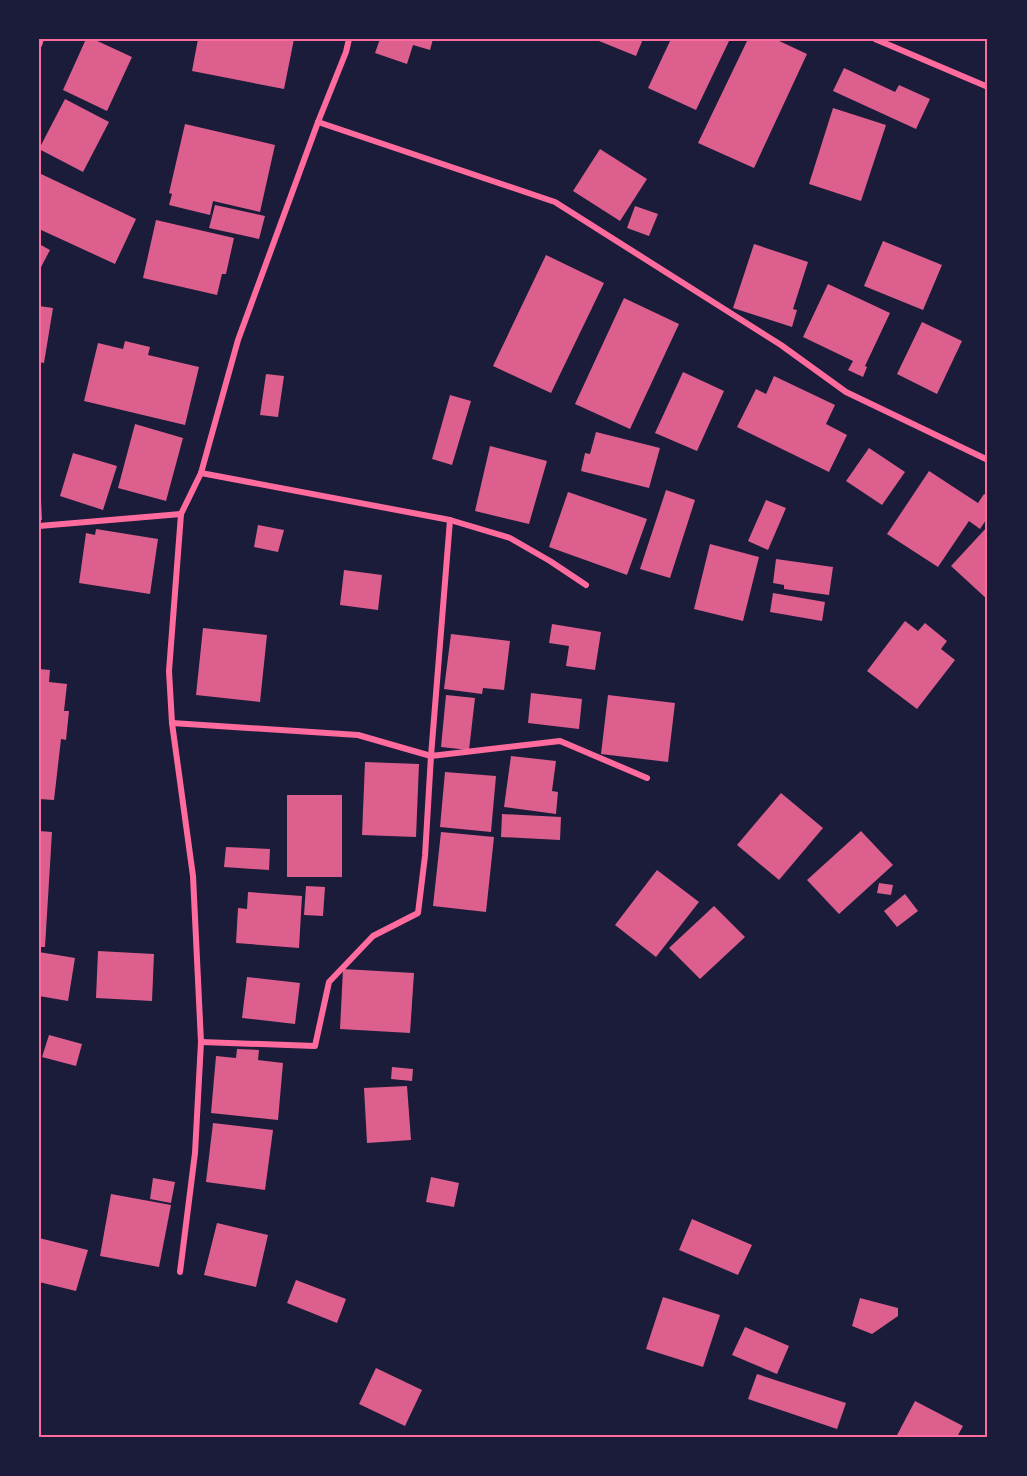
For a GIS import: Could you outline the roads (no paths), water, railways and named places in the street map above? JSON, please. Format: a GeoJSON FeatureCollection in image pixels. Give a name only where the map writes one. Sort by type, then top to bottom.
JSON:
{"type":"FeatureCollection","features":[{"type":"Feature","properties":{"kind":"street"},"geometry":{"type":"LineString","coordinates":[[39,45],[41,39]]}},
{"type":"Feature","properties":{"kind":"street"},"geometry":{"type":"LineString","coordinates":[[180,1272],[195,1153],[201,1042],[193,876],[172,723],[169,671],[181,514],[201,473],[238,340],[350,39]]}},
{"type":"Feature","properties":{"kind":"street"},"geometry":{"type":"LineString","coordinates":[[875,39],[987,84]]}},
{"type":"Feature","properties":{"kind":"street"},"geometry":{"type":"LineString","coordinates":[[318,122],[555,202],[781,345],[846,392],[988,460]]}},
{"type":"Feature","properties":{"kind":"street"},"geometry":{"type":"LineString","coordinates":[[201,473],[450,520],[510,538],[586,585]]}},
{"type":"Feature","properties":{"kind":"street"},"geometry":{"type":"LineString","coordinates":[[39,526],[181,514]]}},
{"type":"Feature","properties":{"kind":"street"},"geometry":{"type":"LineString","coordinates":[[201,1042],[315,1046],[329,981],[373,936],[418,913],[425,856],[450,520]]}},
{"type":"Feature","properties":{"kind":"street"},"geometry":{"type":"LineString","coordinates":[[172,723],[358,735],[431,756],[560,741],[647,778]]}}]}
